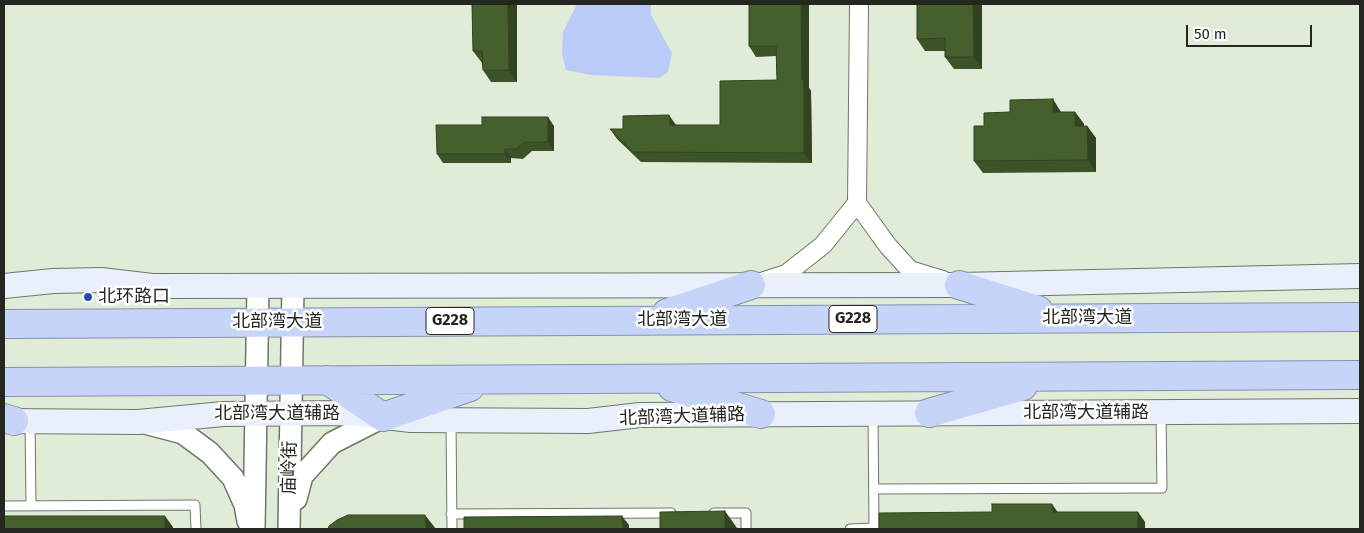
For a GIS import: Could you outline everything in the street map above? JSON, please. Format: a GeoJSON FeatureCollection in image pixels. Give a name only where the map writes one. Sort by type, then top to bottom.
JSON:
{"type":"FeatureCollection","features":[{"type":"Feature","properties":{"kind":"highway"},"geometry":{"type":"LineString","coordinates":[[959,285],[1063,318]]}},
{"type":"Feature","properties":{"kind":"highway"},"geometry":{"type":"LineString","coordinates":[[643,320],[751,286]]}},
{"type":"Feature","properties":{"kind":"highway","name":"北部湾大道"},"geometry":{"type":"LineString","coordinates":[[4,324],[1360,317]]}},
{"type":"Feature","properties":{"kind":"highway"},"geometry":{"type":"LineString","coordinates":[[4,382],[1360,375]]}},
{"type":"Feature","properties":{"kind":"highway"},"geometry":{"type":"LineString","coordinates":[[929,413],[1055,377]]}},
{"type":"Feature","properties":{"kind":"highway"},"geometry":{"type":"LineString","coordinates":[[646,379],[761,414]]}},
{"type":"Feature","properties":{"kind":"highway"},"geometry":{"type":"LineString","coordinates":[[327,380],[383,417],[490,380]]}},
{"type":"Feature","properties":{"kind":"main road"},"geometry":{"type":"LineString","coordinates":[[4,286],[53,281],[100,280],[152,286],[959,285],[1360,276]]}},
{"type":"Feature","properties":{"kind":"main road","name":"北部湾大道辅路"},"geometry":{"type":"LineString","coordinates":[[13,420],[138,422],[207,414],[351,413],[411,420],[588,421],[640,415],[1360,411]]}},
{"type":"Feature","properties":{"kind":"street"},"geometry":{"type":"LineString","coordinates":[[859,4],[857,203],[888,246],[910,270],[959,285]]}},
{"type":"Feature","properties":{"kind":"street"},"geometry":{"type":"LineString","coordinates":[[751,286],[786,274],[816,251],[857,203]]}},
{"type":"Feature","properties":{"kind":"street","name":"庙岭街"},"geometry":{"type":"LineString","coordinates":[[252,529],[258,286]]}},
{"type":"Feature","properties":{"kind":"street","name":"庙岭街"},"geometry":{"type":"LineString","coordinates":[[290,529],[293,286]]}},
{"type":"Feature","properties":{"kind":"street"},"geometry":{"type":"LineString","coordinates":[[290,529],[296,493],[302,476],[332,443],[383,417]]}},
{"type":"Feature","properties":{"kind":"street"},"geometry":{"type":"LineString","coordinates":[[138,422],[183,433],[210,453],[233,478],[245,505],[252,529]]}},
{"type":"Feature","properties":{"kind":"lane"},"geometry":{"type":"LineString","coordinates":[[874,489],[1162,488],[1161,412]]}},
{"type":"Feature","properties":{"kind":"lane"},"geometry":{"type":"LineString","coordinates":[[850,529],[874,528],[873,414]]}},
{"type":"Feature","properties":{"kind":"lane"},"geometry":{"type":"LineString","coordinates":[[13,420],[31,506]]}},
{"type":"Feature","properties":{"kind":"lane"},"geometry":{"type":"LineString","coordinates":[[451,420],[452,529]]}},
{"type":"Feature","properties":{"kind":"lane"},"geometry":{"type":"LineString","coordinates":[[4,506],[196,505],[196,529]]}},
{"type":"Feature","properties":{"kind":"lane"},"geometry":{"type":"LineString","coordinates":[[451,514],[678,513]]}},
{"type":"Feature","properties":{"kind":"lane"},"geometry":{"type":"LineString","coordinates":[[707,513],[746,513],[746,529]]}},
{"type":"Feature","properties":{"kind":"water"},"geometry":{"type":"Polygon","coordinates":[[[577,4],[651,4],[651,15],[672,53],[668,72],[659,78],[591,75],[566,70],[562,54],[563,32],[577,4]]]}},
{"type":"Feature","properties":{"kind":"building"},"geometry":{"type":"Polygon","coordinates":[[[472,4],[508,4],[509,70],[483,70],[482,51],[473,51],[472,4]]]}},
{"type":"Feature","properties":{"kind":"building"},"geometry":{"type":"Polygon","coordinates":[[[749,4],[801,4],[804,153],[633,152],[610,129],[623,129],[623,116],[669,115],[670,125],[720,125],[720,81],[777,80],[776,46],[749,46],[749,4]]]}},
{"type":"Feature","properties":{"kind":"building"},"geometry":{"type":"Polygon","coordinates":[[[917,4],[973,4],[974,57],[945,57],[945,38],[917,39],[917,4]]]}},
{"type":"Feature","properties":{"kind":"building"},"geometry":{"type":"Polygon","coordinates":[[[1053,99],[1053,112],[1075,112],[1075,126],[1087,126],[1088,160],[974,161],[974,126],[984,126],[984,113],[1010,112],[1010,100],[1053,99]]]}},
{"type":"Feature","properties":{"kind":"building"},"geometry":{"type":"Polygon","coordinates":[[[482,117],[548,117],[548,142],[525,142],[517,149],[505,149],[505,154],[437,154],[436,125],[482,125],[482,117]]]}},
{"type":"Feature","properties":{"kind":"building"},"geometry":{"type":"Polygon","coordinates":[[[992,504],[1052,504],[1053,512],[1138,512],[1138,529],[879,529],[879,513],[992,512],[992,504]]]}},
{"type":"Feature","properties":{"kind":"building"},"geometry":{"type":"Polygon","coordinates":[[[725,511],[725,529],[660,529],[660,512],[725,511]]]}},
{"type":"Feature","properties":{"kind":"building"},"geometry":{"type":"Polygon","coordinates":[[[348,515],[425,515],[426,529],[328,529],[337,520],[348,515]]]}},
{"type":"Feature","properties":{"kind":"building"},"geometry":{"type":"Polygon","coordinates":[[[4,516],[165,516],[165,529],[4,529],[4,516]]]}},
{"type":"Feature","properties":{"kind":"building"},"geometry":{"type":"Polygon","coordinates":[[[622,516],[623,529],[464,529],[464,517],[622,516]]]}},
{"type":"Feature","properties":{"kind":"place","name":"北环路口"},"geometry":{"type":"Point","coordinates":[88,297]}}]}
